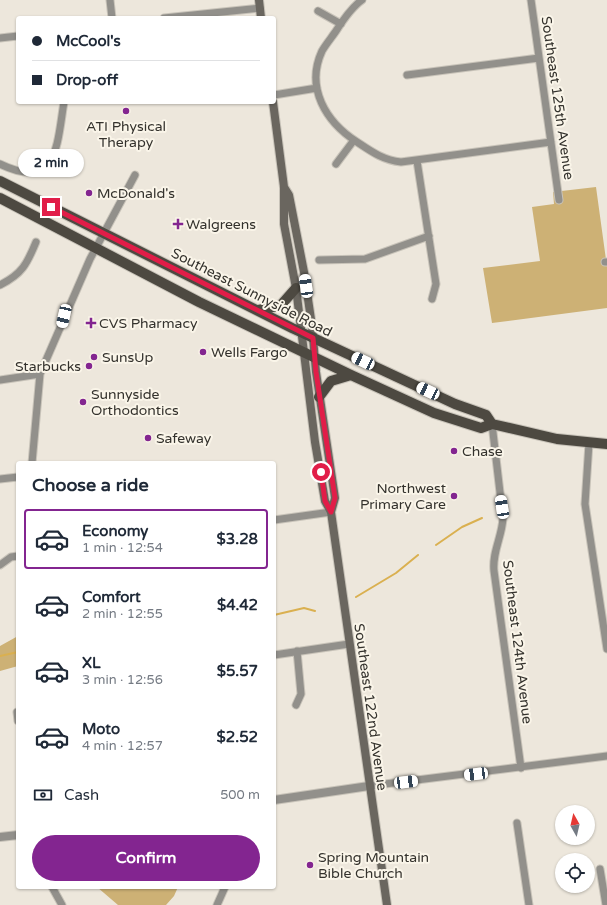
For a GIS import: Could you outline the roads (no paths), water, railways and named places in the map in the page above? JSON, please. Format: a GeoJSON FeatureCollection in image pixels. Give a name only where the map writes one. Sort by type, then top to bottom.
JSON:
{"type":"FeatureCollection","features":[{"type":"Feature","properties":{"kind":"main road"},"geometry":{"type":"LineString","coordinates":[[259,4],[261,16]]}},
{"type":"Feature","properties":{"kind":"main road","name":"Southeast 122nd Avenue"},"geometry":{"type":"LineString","coordinates":[[273,104],[284,187],[284,224],[296,288],[315,442],[325,501],[331,512],[387,905]]}},
{"type":"Feature","properties":{"kind":"main road","name":"Southeast Sunnyside Road"},"geometry":{"type":"LineString","coordinates":[[0,181],[103,234],[259,310],[302,333],[455,404],[486,415],[492,424]]}},
{"type":"Feature","properties":{"kind":"main road","name":"Southeast 122nd Avenue"},"geometry":{"type":"LineString","coordinates":[[284,187],[289,196],[304,272],[319,397],[335,498],[331,512]]}},
{"type":"Feature","properties":{"kind":"main road","name":"Southeast Sunnyside Road"},"geometry":{"type":"LineString","coordinates":[[0,198],[199,302],[304,353],[434,412],[481,428],[492,424],[540,436],[607,444]]}},
{"type":"Feature","properties":{"kind":"main road"},"geometry":{"type":"LineString","coordinates":[[259,310],[281,305],[296,288]]}},
{"type":"Feature","properties":{"kind":"main road"},"geometry":{"type":"LineString","coordinates":[[319,397],[330,381],[351,375]]}},
{"type":"Feature","properties":{"kind":"main road"},"geometry":{"type":"LineString","coordinates":[[434,412],[455,404]]}},
{"type":"Feature","properties":{"kind":"main road"},"geometry":{"type":"LineString","coordinates":[[315,442],[320,446],[324,466],[330,470]]}},
{"type":"Feature","properties":{"kind":"street"},"geometry":{"type":"LineString","coordinates":[[110,0],[112,16]]}},
{"type":"Feature","properties":{"kind":"street"},"geometry":{"type":"LineString","coordinates":[[362,0],[341,24],[323,50],[317,69],[317,88],[328,116],[338,128],[387,161],[401,162],[551,142]]}},
{"type":"Feature","properties":{"kind":"street","name":"Southeast 125th Avenue"},"geometry":{"type":"LineString","coordinates":[[531,0],[559,200]]}},
{"type":"Feature","properties":{"kind":"street"},"geometry":{"type":"LineString","coordinates":[[178,16],[259,4]]}},
{"type":"Feature","properties":{"kind":"street"},"geometry":{"type":"LineString","coordinates":[[318,11],[341,24]]}},
{"type":"Feature","properties":{"kind":"street"},"geometry":{"type":"LineString","coordinates":[[0,38],[16,36]]}},
{"type":"Feature","properties":{"kind":"street"},"geometry":{"type":"LineString","coordinates":[[406,76],[539,58]]}},
{"type":"Feature","properties":{"kind":"street"},"geometry":{"type":"LineString","coordinates":[[276,94],[317,88]]}},
{"type":"Feature","properties":{"kind":"street"},"geometry":{"type":"LineString","coordinates":[[0,164],[14,171],[25,172],[40,171],[48,165],[55,154],[64,104]]}},
{"type":"Feature","properties":{"kind":"street"},"geometry":{"type":"LineString","coordinates":[[336,164],[354,140]]}},
{"type":"Feature","properties":{"kind":"street"},"geometry":{"type":"LineString","coordinates":[[417,161],[436,284],[432,299]]}},
{"type":"Feature","properties":{"kind":"street"},"geometry":{"type":"LineString","coordinates":[[32,461],[40,374],[96,248],[135,175]]}},
{"type":"Feature","properties":{"kind":"street"},"geometry":{"type":"LineString","coordinates":[[319,260],[365,259],[429,236]]}},
{"type":"Feature","properties":{"kind":"street"},"geometry":{"type":"LineString","coordinates":[[0,285],[10,280],[24,268],[36,242]]}},
{"type":"Feature","properties":{"kind":"street"},"geometry":{"type":"LineString","coordinates":[[0,380],[40,374]]}},
{"type":"Feature","properties":{"kind":"street","name":"Southeast 124th Avenue"},"geometry":{"type":"LineString","coordinates":[[492,424],[503,518],[501,533],[494,555],[494,571],[522,768]]}},
{"type":"Feature","properties":{"kind":"street"},"geometry":{"type":"LineString","coordinates":[[589,443],[585,504],[605,625],[607,649]]}},
{"type":"Feature","properties":{"kind":"street"},"geometry":{"type":"LineString","coordinates":[[0,479],[16,477]]}},
{"type":"Feature","properties":{"kind":"street"},"geometry":{"type":"LineString","coordinates":[[276,520],[331,512]]}},
{"type":"Feature","properties":{"kind":"street"},"geometry":{"type":"LineString","coordinates":[[0,565],[11,557],[16,556]]}},
{"type":"Feature","properties":{"kind":"street"},"geometry":{"type":"LineString","coordinates":[[276,655],[349,644]]}},
{"type":"Feature","properties":{"kind":"street"},"geometry":{"type":"LineString","coordinates":[[296,705],[301,694],[297,651]]}},
{"type":"Feature","properties":{"kind":"street"},"geometry":{"type":"LineString","coordinates":[[276,800],[369,786],[522,768],[607,756]]}},
{"type":"Feature","properties":{"kind":"street"},"geometry":{"type":"LineString","coordinates":[[517,823],[529,905]]}},
{"type":"Feature","properties":{"kind":"street"},"geometry":{"type":"LineString","coordinates":[[0,837],[16,835]]}},
{"type":"Feature","properties":{"kind":"street"},"geometry":{"type":"LineString","coordinates":[[600,869],[606,905]]}},
{"type":"Feature","properties":{"kind":"street"},"geometry":{"type":"LineString","coordinates":[[53,889],[62,905]]}},
{"type":"Feature","properties":{"kind":"street"},"geometry":{"type":"LineString","coordinates":[[217,905],[224,889]]}},
{"type":"Feature","properties":{"kind":"waterway"},"geometry":{"type":"LineString","coordinates":[[436,545],[462,527],[482,518]]}},
{"type":"Feature","properties":{"kind":"waterway"},"geometry":{"type":"LineString","coordinates":[[356,597],[396,573],[418,555]]}},
{"type":"Feature","properties":{"kind":"waterway"},"geometry":{"type":"LineString","coordinates":[[276,615],[304,608],[315,611]]}},
{"type":"Feature","properties":{"kind":"waterway"},"geometry":{"type":"LineString","coordinates":[[0,656],[16,652]]}},
{"type":"Feature","properties":{"kind":"place","name":"ATI Physical Therapy"},"geometry":{"type":"Point","coordinates":[126,111]}},
{"type":"Feature","properties":{"kind":"place","name":"McDonald's"},"geometry":{"type":"Point","coordinates":[89,193]}},
{"type":"Feature","properties":{"kind":"place","name":"Walgreens"},"geometry":{"type":"Point","coordinates":[178,224]}},
{"type":"Feature","properties":{"kind":"place","name":"CVS Pharmacy"},"geometry":{"type":"Point","coordinates":[91,323]}},
{"type":"Feature","properties":{"kind":"place","name":"Wells Fargo"},"geometry":{"type":"Point","coordinates":[203,352]}},
{"type":"Feature","properties":{"kind":"place","name":"SunsUp"},"geometry":{"type":"Point","coordinates":[94,357]}},
{"type":"Feature","properties":{"kind":"place","name":"Starbucks"},"geometry":{"type":"Point","coordinates":[89,366]}},
{"type":"Feature","properties":{"kind":"place","name":"Sunnyside Orthodontics"},"geometry":{"type":"Point","coordinates":[83,402]}},
{"type":"Feature","properties":{"kind":"place","name":"Safeway"},"geometry":{"type":"Point","coordinates":[148,438]}},
{"type":"Feature","properties":{"kind":"place","name":"Chase"},"geometry":{"type":"Point","coordinates":[454,451]}},
{"type":"Feature","properties":{"kind":"place","name":"Northwest Primary Care"},"geometry":{"type":"Point","coordinates":[454,496]}},
{"type":"Feature","properties":{"kind":"place","name":"Spring Mountain Bible Church"},"geometry":{"type":"Point","coordinates":[310,865]}}]}
